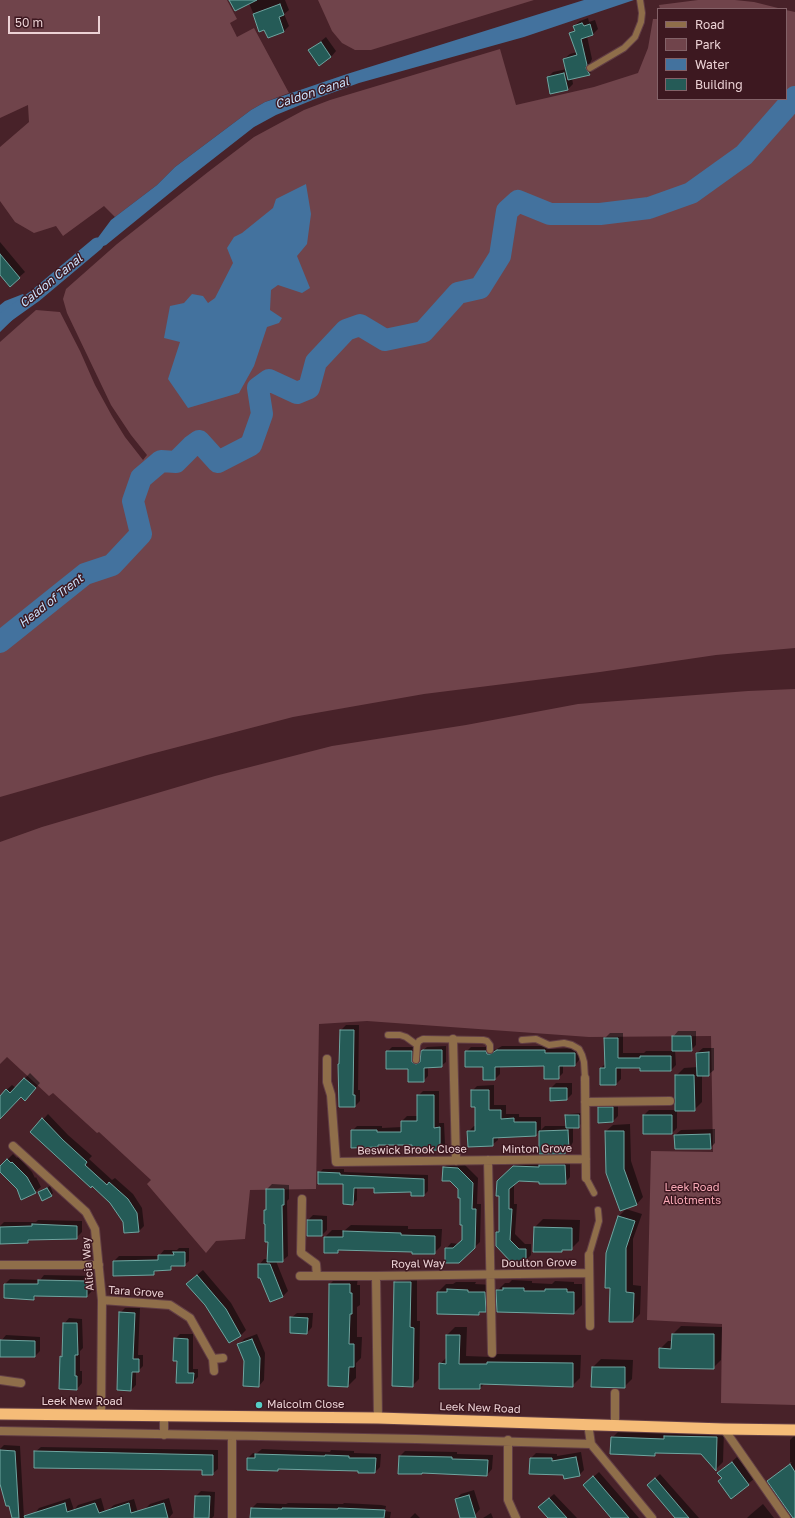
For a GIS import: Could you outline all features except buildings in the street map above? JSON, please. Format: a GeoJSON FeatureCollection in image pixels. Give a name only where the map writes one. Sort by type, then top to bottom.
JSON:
{"type":"FeatureCollection","features":[{"type":"Feature","properties":{"kind":"highway","name":"Leek New Road"},"geometry":{"type":"LineString","coordinates":[[0,1414],[378,1418],[588,1424],[724,1430],[795,1430]]}},
{"type":"Feature","properties":{"kind":"street"},"geometry":{"type":"LineString","coordinates":[[453,1039],[456,1161]]}},
{"type":"Feature","properties":{"kind":"street","name":"Beswick Brook Close"},"geometry":{"type":"LineString","coordinates":[[327,1059],[327,1082],[331,1095],[336,1162],[488,1160]]}},
{"type":"Feature","properties":{"kind":"street","name":"Minton Grove"},"geometry":{"type":"LineString","coordinates":[[585,1078],[586,1178]]}},
{"type":"Feature","properties":{"kind":"street"},"geometry":{"type":"LineString","coordinates":[[585,1102],[670,1101]]}},
{"type":"Feature","properties":{"kind":"street","name":"Alicia Way"},"geometry":{"type":"LineString","coordinates":[[13,1146],[86,1212],[95,1229],[102,1300],[101,1416]]}},
{"type":"Feature","properties":{"kind":"street","name":"Minton Grove"},"geometry":{"type":"LineString","coordinates":[[488,1160],[586,1159]]}},
{"type":"Feature","properties":{"kind":"street"},"geometry":{"type":"LineString","coordinates":[[488,1160],[492,1353]]}},
{"type":"Feature","properties":{"kind":"street"},"geometry":{"type":"LineString","coordinates":[[302,1199],[301,1253],[316,1264],[317,1276]]}},
{"type":"Feature","properties":{"kind":"street"},"geometry":{"type":"LineString","coordinates":[[589,1255],[590,1326]]}},
{"type":"Feature","properties":{"kind":"street"},"geometry":{"type":"LineString","coordinates":[[0,1265],[99,1265]]}},
{"type":"Feature","properties":{"kind":"street","name":"Doulton Grove"},"geometry":{"type":"LineString","coordinates":[[490,1274],[589,1273]]}},
{"type":"Feature","properties":{"kind":"street","name":"Royal Way"},"geometry":{"type":"LineString","coordinates":[[378,1418],[376,1276],[490,1274]]}},
{"type":"Feature","properties":{"kind":"street"},"geometry":{"type":"LineString","coordinates":[[300,1276],[376,1276]]}},
{"type":"Feature","properties":{"kind":"street","name":"Tara Grove"},"geometry":{"type":"LineString","coordinates":[[102,1300],[170,1305],[190,1318],[213,1359],[214,1371]]}},
{"type":"Feature","properties":{"kind":"street"},"geometry":{"type":"LineString","coordinates":[[213,1359],[223,1358]]}},
{"type":"Feature","properties":{"kind":"street"},"geometry":{"type":"LineString","coordinates":[[0,1380],[21,1383]]}},
{"type":"Feature","properties":{"kind":"street"},"geometry":{"type":"LineString","coordinates":[[615,1393],[615,1426]]}},
{"type":"Feature","properties":{"kind":"street"},"geometry":{"type":"LineString","coordinates":[[164,1416],[164,1435]]}},
{"type":"Feature","properties":{"kind":"street"},"geometry":{"type":"LineString","coordinates":[[588,1424],[591,1444],[652,1518]]}},
{"type":"Feature","properties":{"kind":"street"},"geometry":{"type":"LineString","coordinates":[[724,1430],[786,1518]]}},
{"type":"Feature","properties":{"kind":"street"},"geometry":{"type":"LineString","coordinates":[[0,1431],[508,1440],[591,1444]]}},
{"type":"Feature","properties":{"kind":"street"},"geometry":{"type":"LineString","coordinates":[[232,1436],[232,1518]]}},
{"type":"Feature","properties":{"kind":"street"},"geometry":{"type":"LineString","coordinates":[[508,1440],[508,1500],[516,1518]]}},
{"type":"Feature","properties":{"kind":"lane"},"geometry":{"type":"LineString","coordinates":[[590,68],[624,48],[635,37],[641,22],[642,13],[640,0]]}},
{"type":"Feature","properties":{"kind":"lane"},"geometry":{"type":"LineString","coordinates":[[388,1035],[400,1035],[406,1037],[417,1045]]}},
{"type":"Feature","properties":{"kind":"lane"},"geometry":{"type":"LineString","coordinates":[[416,1060],[417,1045],[419,1041],[423,1039],[483,1040],[487,1041],[490,1045],[490,1050]]}},
{"type":"Feature","properties":{"kind":"lane"},"geometry":{"type":"LineString","coordinates":[[522,1040],[536,1039],[549,1045],[564,1043],[579,1049],[584,1062],[585,1078]]}},
{"type":"Feature","properties":{"kind":"lane"},"geometry":{"type":"LineString","coordinates":[[586,1178],[594,1193]]}},
{"type":"Feature","properties":{"kind":"lane"},"geometry":{"type":"LineString","coordinates":[[589,1255],[599,1221],[598,1210]]}},
{"type":"Feature","properties":{"kind":"green space"},"geometry":{"type":"Polygon","coordinates":[[[0,0],[227,0],[237,19],[230,23],[237,37],[254,28],[289,93],[265,102],[251,110],[175,167],[157,185],[115,217],[104,206],[63,236],[56,226],[34,233],[15,222],[0,201],[0,147],[29,122],[28,105],[0,118],[0,0]]]}},
{"type":"Feature","properties":{"kind":"green space"},"geometry":{"type":"Polygon","coordinates":[[[318,0],[534,0],[371,50],[355,50],[342,43],[332,31],[318,0]]]}},
{"type":"Feature","properties":{"kind":"green space"},"geometry":{"type":"Polygon","coordinates":[[[698,0],[735,0],[754,2],[778,8],[660,8],[659,5],[698,0]]]}},
{"type":"Feature","properties":{"kind":"green space"},"geometry":{"type":"Polygon","coordinates":[[[787,10],[795,12],[795,648],[716,655],[600,672],[424,694],[293,717],[147,755],[0,797],[0,342],[36,310],[60,312],[95,385],[112,416],[125,437],[143,460],[147,455],[131,435],[111,405],[67,313],[63,299],[66,289],[117,244],[254,137],[304,110],[330,100],[500,49],[516,105],[594,87],[638,73],[648,48],[653,19],[657,19],[657,100],[787,100],[787,10]]]}},
{"type":"Feature","properties":{"kind":"green space","name":"Leek Road Allotments"},"geometry":{"type":"Polygon","coordinates":[[[795,689],[795,1405],[721,1403],[722,1324],[647,1320],[651,1151],[713,1152],[711,1036],[589,1037],[367,1021],[319,1024],[316,1189],[250,1190],[245,1239],[216,1241],[206,1253],[147,1184],[151,1180],[99,1132],[97,1133],[53,1093],[49,1096],[7,1057],[0,1064],[0,842],[42,827],[215,776],[332,746],[466,725],[578,704],[748,691],[795,689]]]}},
{"type":"Feature","properties":{"kind":"water"},"geometry":{"type":"Polygon","coordinates":[[[584,0],[634,0],[524,37],[359,83],[276,115],[254,127],[106,245],[93,250],[86,256],[83,253],[91,247],[111,220],[157,185],[175,167],[251,110],[265,102],[347,74],[584,0]]]}},
{"type":"Feature","properties":{"kind":"water"},"geometry":{"type":"Polygon","coordinates":[[[306,184],[311,214],[307,244],[297,256],[310,288],[302,293],[278,285],[271,290],[270,310],[282,318],[279,323],[267,327],[254,366],[239,393],[188,408],[168,379],[180,342],[164,338],[170,306],[184,303],[192,294],[203,296],[208,303],[215,298],[233,263],[227,248],[234,237],[242,233],[273,208],[276,199],[306,184]]]}},
{"type":"Feature","properties":{"kind":"water"},"geometry":{"type":"Polygon","coordinates":[[[23,294],[30,303],[0,332],[0,305],[5,301],[23,294]]]}},
{"type":"Feature","properties":{"kind":"waterway","name":"Head of Trent"},"geometry":{"type":"LineString","coordinates":[[0,642],[85,574],[112,565],[141,534],[133,501],[141,478],[161,461],[176,462],[199,441],[218,462],[251,445],[262,414],[258,388],[269,380],[297,393],[309,388],[316,362],[346,330],[360,325],[385,340],[423,332],[458,293],[480,288],[500,256],[507,211],[518,201],[550,214],[600,214],[649,208],[691,193],[744,155],[795,97]]}},
{"type":"Feature","properties":{"kind":"waterway","name":"Caldon Canal"},"geometry":{"type":"LineString","coordinates":[[0,321],[35,296],[97,244]]}},
{"type":"Feature","properties":{"kind":"place","name":"Malcolm Close"},"geometry":{"type":"Point","coordinates":[259,1405]}}]}
